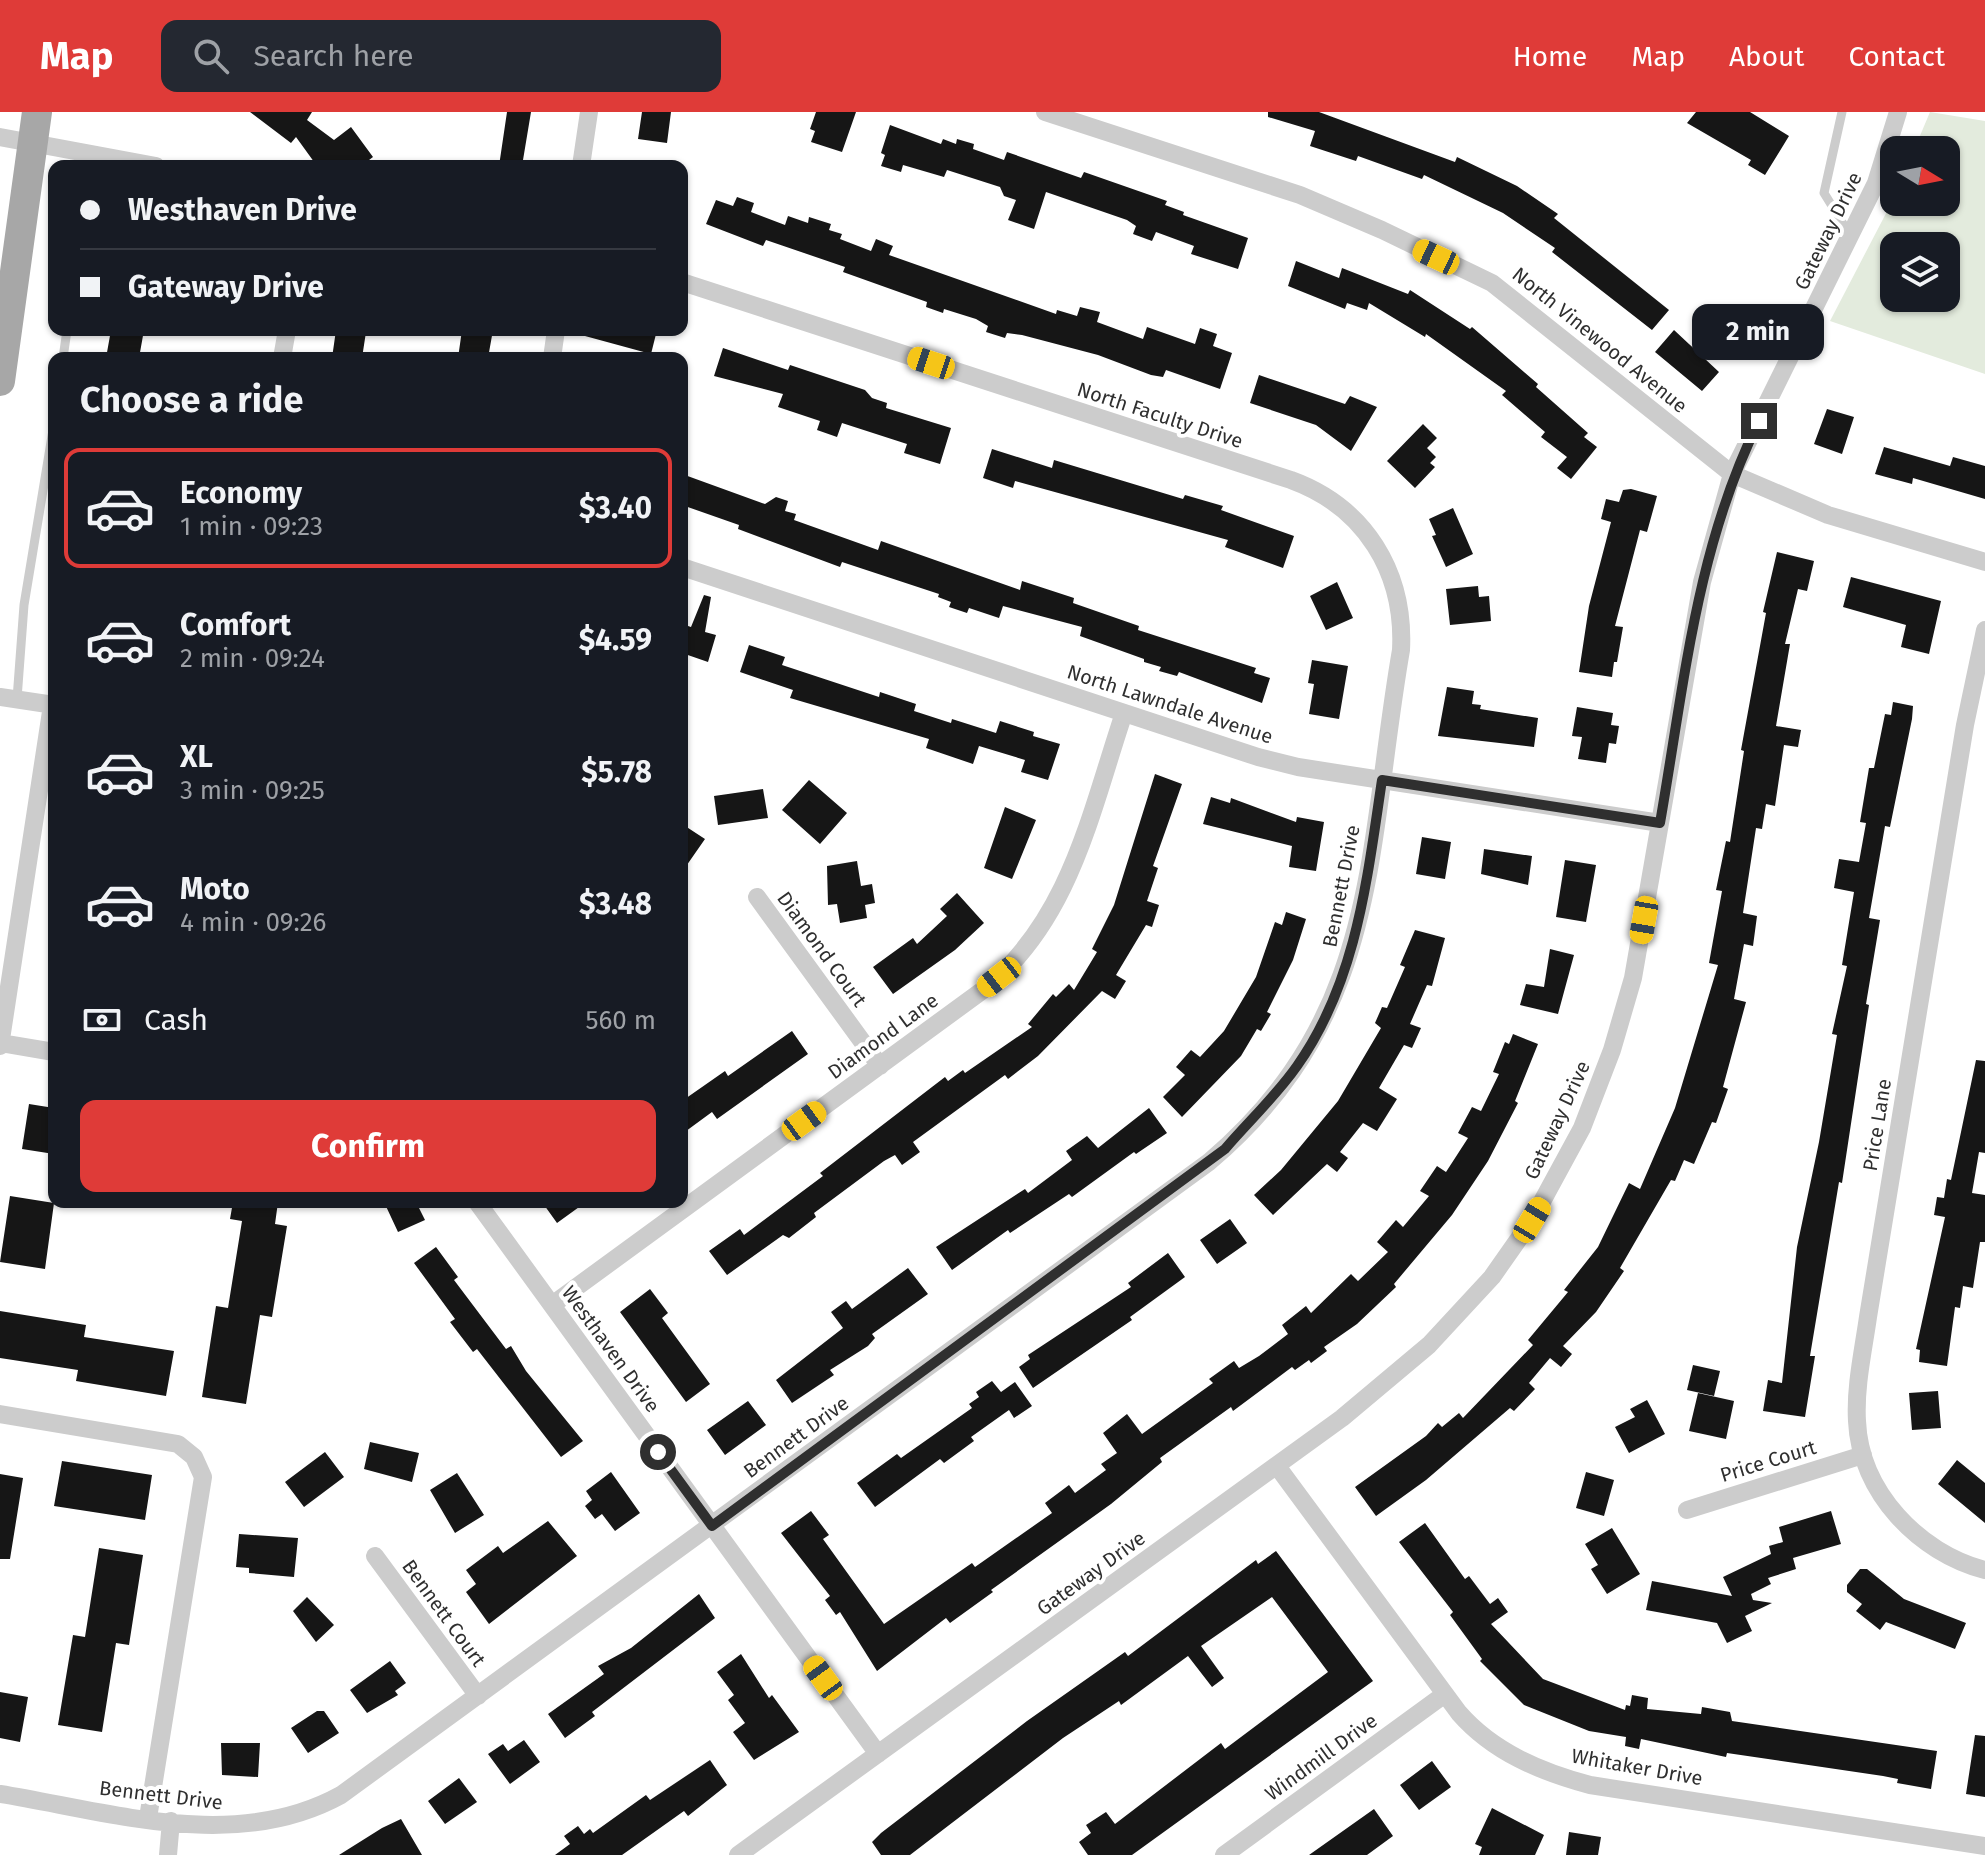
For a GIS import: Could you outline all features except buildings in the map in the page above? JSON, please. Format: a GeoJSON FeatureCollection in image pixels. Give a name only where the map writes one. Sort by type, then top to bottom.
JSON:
{"type":"FeatureCollection","features":[{"type":"Feature","properties":{"kind":"main road"},"geometry":{"type":"LineString","coordinates":[[0,381],[35,127]]}},
{"type":"Feature","properties":{"kind":"street"},"geometry":{"type":"LineString","coordinates":[[582,160],[589,112]]}},
{"type":"Feature","properties":{"kind":"street","name":"North Vinewood Avenue"},"geometry":{"type":"LineString","coordinates":[[1045,112],[1320,202],[1492,283],[1732,474],[1828,515],[1985,562]]}},
{"type":"Feature","properties":{"kind":"street","name":"Gateway Drive"},"geometry":{"type":"LineString","coordinates":[[738,1855],[1277,1466],[1429,1345],[1492,1277],[1532,1220],[1582,1128],[1623,1017],[1702,582],[1732,474],[1876,183],[1898,112]]}},
{"type":"Feature","properties":{"kind":"street"},"geometry":{"type":"LineString","coordinates":[[0,137],[35,127],[94,160]]}},
{"type":"Feature","properties":{"kind":"street","name":"North Faculty Drive"},"geometry":{"type":"LineString","coordinates":[[688,284],[1291,480],[1337,504],[1360,525],[1379,550],[1389,569],[1401,609],[1401,650],[1382,780]]}},
{"type":"Feature","properties":{"kind":"street","name":"North Lawndale Avenue"},"geometry":{"type":"LineString","coordinates":[[688,569],[1258,757],[1382,780],[1660,823]]}},
{"type":"Feature","properties":{"kind":"street","name":"Price Lane"},"geometry":{"type":"LineString","coordinates":[[1985,630],[1965,725],[1861,1365],[1857,1422],[1863,1455],[1885,1498],[1915,1534],[1950,1559],[1985,1570]]}},
{"type":"Feature","properties":{"kind":"street"},"geometry":{"type":"LineString","coordinates":[[8,698],[48,704]]}},
{"type":"Feature","properties":{"kind":"street","name":"Diamond Lane"},"geometry":{"type":"LineString","coordinates":[[688,1206],[999,977],[1035,940],[1064,888],[1124,713]]}},
{"type":"Feature","properties":{"kind":"street"},"geometry":{"type":"LineString","coordinates":[[48,737],[0,1044],[48,1051]]}},
{"type":"Feature","properties":{"kind":"street","name":"Bennett Drive"},"geometry":{"type":"LineString","coordinates":[[0,1794],[171,1821],[239,1825],[281,1818],[320,1806],[368,1778],[1193,1174],[1253,1120],[1298,1065],[1336,994],[1359,927],[1382,780]]}},
{"type":"Feature","properties":{"kind":"street","name":"Diamond Court"},"geometry":{"type":"LineString","coordinates":[[757,897],[880,1066]]}},
{"type":"Feature","properties":{"kind":"street","name":"Westhaven Drive"},"geometry":{"type":"LineString","coordinates":[[481,1208],[878,1754]]}},
{"type":"Feature","properties":{"kind":"street","name":"Diamond Lane"},"geometry":{"type":"LineString","coordinates":[[552,1305],[685,1208]]}},
{"type":"Feature","properties":{"kind":"street"},"geometry":{"type":"LineString","coordinates":[[0,1414],[178,1444],[194,1457],[203,1477],[148,1818]]}},
{"type":"Feature","properties":{"kind":"street","name":"Price Court"},"geometry":{"type":"LineString","coordinates":[[1687,1510],[1863,1455]]}},
{"type":"Feature","properties":{"kind":"street","name":"Whitaker Drive"},"geometry":{"type":"LineString","coordinates":[[1277,1466],[1445,1694],[1481,1735],[1509,1753],[1569,1779],[1985,1846]]}},
{"type":"Feature","properties":{"kind":"street","name":"Bennett Court"},"geometry":{"type":"LineString","coordinates":[[375,1556],[478,1696]]}},
{"type":"Feature","properties":{"kind":"street","name":"Windmill Drive"},"geometry":{"type":"LineString","coordinates":[[1224,1855],[1445,1694]]}},
{"type":"Feature","properties":{"kind":"street"},"geometry":{"type":"LineString","coordinates":[[168,1855],[171,1821]]}},
{"type":"Feature","properties":{"kind":"lane"},"geometry":{"type":"LineString","coordinates":[[1842,112],[1824,193],[1850,236]]}},
{"type":"Feature","properties":{"kind":"lane"},"geometry":{"type":"LineString","coordinates":[[8,698],[48,460]]}},
{"type":"Feature","properties":{"kind":"shaded area"},"geometry":{"type":"Polygon","coordinates":[[[1930,112],[1985,121],[1985,374],[1830,321],[1885,216],[1960,216],[1960,136],[1920,136],[1930,112]]]}},
{"type":"Feature","properties":{"kind":"route"},"geometry":{"type":"LineString","coordinates":[[658,1452],[712,1526],[1225,1149],[1286,1082],[1336,994],[1359,927],[1382,780],[1660,823],[1702,582],[1732,474],[1759,421]]}}]}
